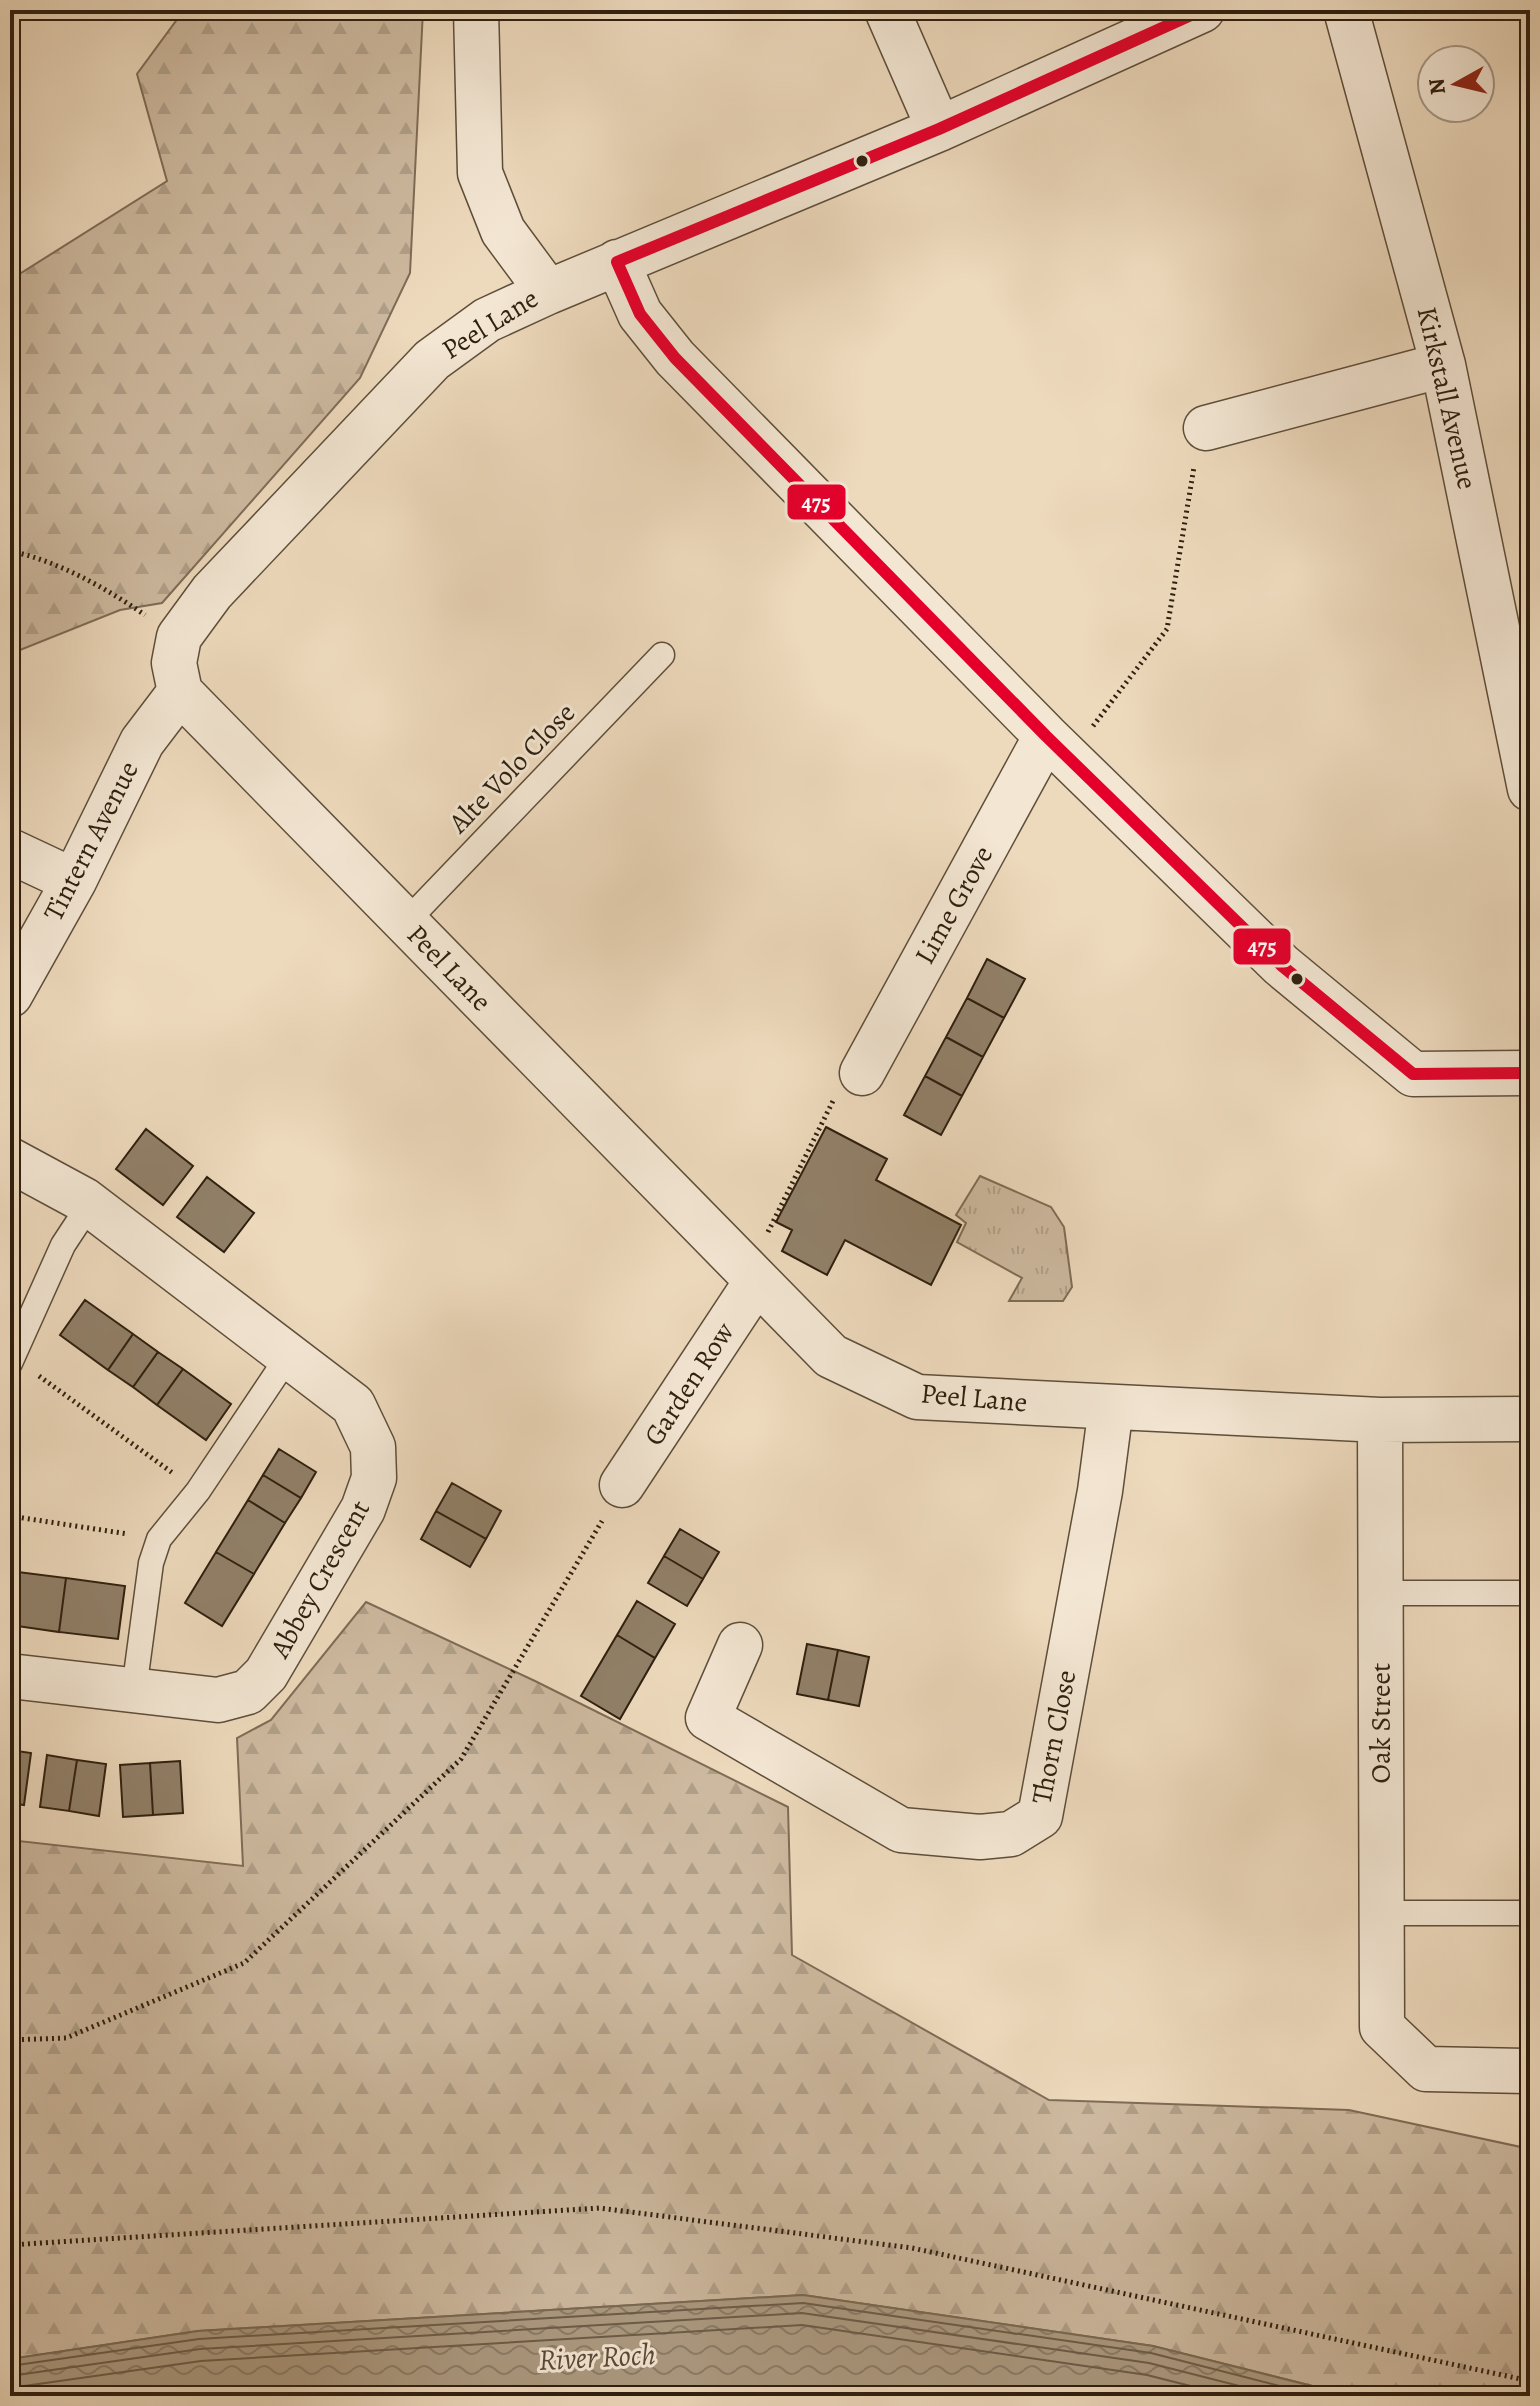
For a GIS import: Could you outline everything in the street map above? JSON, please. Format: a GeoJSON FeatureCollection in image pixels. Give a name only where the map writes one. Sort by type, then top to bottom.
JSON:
{"type":"FeatureCollection","features":[{"type":"Feature","properties":{"kind":"street","name":"Peel Lane"},"geometry":{"type":"LineString","coordinates":[[179,637],[212,592],[432,360],[487,320],[548,292],[503,231],[480,173],[476,10]]}},
{"type":"Feature","properties":{"kind":"street"},"geometry":{"type":"LineString","coordinates":[[887,10],[939,129]]}},
{"type":"Feature","properties":{"kind":"street"},"geometry":{"type":"LineString","coordinates":[[548,292],[939,129],[1202,10]]}},
{"type":"Feature","properties":{"kind":"street","name":"Kirkstall Avenue"},"geometry":{"type":"LineString","coordinates":[[1346,10],[1443,365],[1530,789]]}},
{"type":"Feature","properties":{"kind":"street"},"geometry":{"type":"LineString","coordinates":[[617,262],[640,314],[675,358],[1058,747],[1281,965],[1413,1074],[1530,1073]]}},
{"type":"Feature","properties":{"kind":"street"},"geometry":{"type":"LineString","coordinates":[[1206,428],[1443,365]]}},
{"type":"Feature","properties":{"kind":"street"},"geometry":{"type":"LineString","coordinates":[[179,637],[174,663],[180,692]]}},
{"type":"Feature","properties":{"kind":"street","name":"Peel Lane"},"geometry":{"type":"LineString","coordinates":[[180,692],[831,1356],[917,1397],[1380,1420],[1530,1419]]}},
{"type":"Feature","properties":{"kind":"street","name":"Tintern Avenue"},"geometry":{"type":"LineString","coordinates":[[10,995],[74,881],[142,742],[180,692]]}},
{"type":"Feature","properties":{"kind":"street","name":"Lime Grove"},"geometry":{"type":"LineString","coordinates":[[862,1073],[1058,747]]}},
{"type":"Feature","properties":{"kind":"street"},"geometry":{"type":"LineString","coordinates":[[10,851],[74,881]]}},
{"type":"Feature","properties":{"kind":"street","name":"Abbey Crescent"},"geometry":{"type":"LineString","coordinates":[[10,1160],[90,1204],[353,1405],[373,1447],[374,1478],[363,1509],[266,1674],[248,1692],[218,1700],[10,1676]]}},
{"type":"Feature","properties":{"kind":"street","name":"Garden Row"},"geometry":{"type":"LineString","coordinates":[[622,1485],[752,1278]]}},
{"type":"Feature","properties":{"kind":"street","name":"Thorn Close"},"geometry":{"type":"LineString","coordinates":[[740,1645],[708,1718],[901,1830],[980,1837],[1011,1834],[1040,1816],[1100,1491],[1111,1407]]}},
{"type":"Feature","properties":{"kind":"street","name":"Oak Street"},"geometry":{"type":"LineString","coordinates":[[1380,1420],[1382,2027],[1426,2069],[1530,2071]]}},
{"type":"Feature","properties":{"kind":"lane","name":"Alte Volo Close"},"geometry":{"type":"LineString","coordinates":[[405,923],[662,655]]}},
{"type":"Feature","properties":{"kind":"lane"},"geometry":{"type":"LineString","coordinates":[[11,1360],[63,1245],[90,1204]]}},
{"type":"Feature","properties":{"kind":"lane"},"geometry":{"type":"LineString","coordinates":[[134,1690],[151,1563],[159,1539],[198,1491],[289,1355]]}},
{"type":"Feature","properties":{"kind":"lane"},"geometry":{"type":"LineString","coordinates":[[1380,1593],[1530,1593]]}},
{"type":"Feature","properties":{"kind":"lane"},"geometry":{"type":"LineString","coordinates":[[1381,1913],[1530,1913]]}},
{"type":"Feature","properties":{"kind":"path"},"geometry":{"type":"LineString","coordinates":[[1058,747],[1167,629],[1192,476],[1206,428]]}},
{"type":"Feature","properties":{"kind":"path"},"geometry":{"type":"LineString","coordinates":[[10,551],[40,557],[121,598],[179,637]]}},
{"type":"Feature","properties":{"kind":"path"},"geometry":{"type":"LineString","coordinates":[[752,1278],[840,1089],[862,1073]]}},
{"type":"Feature","properties":{"kind":"path"},"geometry":{"type":"LineString","coordinates":[[11,1360],[198,1491]]}},
{"type":"Feature","properties":{"kind":"path"},"geometry":{"type":"LineString","coordinates":[[10,2040],[66,2038],[244,1963],[461,1759],[622,1485]]}},
{"type":"Feature","properties":{"kind":"path"},"geometry":{"type":"LineString","coordinates":[[10,1516],[159,1539]]}},
{"type":"Feature","properties":{"kind":"path"},"geometry":{"type":"LineString","coordinates":[[10,2245],[599,2208],[912,2248],[1530,2381]]}},
{"type":"Feature","properties":{"kind":"green space"},"geometry":{"type":"Polygon","coordinates":[[[184,10],[423,10],[410,273],[360,378],[162,603],[120,610],[10,654],[10,280],[167,181],[137,74],[184,10]]]}},
{"type":"Feature","properties":{"kind":"green space"},"geometry":{"type":"Polygon","coordinates":[[[980,1176],[1051,1207],[1064,1227],[1072,1287],[1063,1301],[1009,1301],[1022,1278],[957,1242],[966,1223],[956,1215],[980,1176]]]}},
{"type":"Feature","properties":{"kind":"green space"},"geometry":{"type":"Polygon","coordinates":[[[366,1602],[535,1681],[788,1807],[792,1955],[1049,2100],[1349,2110],[1530,2149],[1530,2396],[1352,2396],[1153,2346],[803,2295],[198,2331],[10,2359],[10,1840],[243,1866],[237,1738],[271,1720],[366,1602]]]}},
{"type":"Feature","properties":{"kind":"water","name":"River Roch"},"geometry":{"type":"Polygon","coordinates":[[[803,2295],[1153,2346],[1352,2396],[10,2396],[10,2359],[198,2331],[803,2295]]]}},
{"type":"Feature","properties":{"kind":"building"},"geometry":{"type":"Polygon","coordinates":[[[987,959],[1025,979],[1004,1018],[967,998],[987,959]]]}},
{"type":"Feature","properties":{"kind":"building"},"geometry":{"type":"Polygon","coordinates":[[[967,998],[1004,1018],[983,1057],[946,1037],[967,998]]]}},
{"type":"Feature","properties":{"kind":"building"},"geometry":{"type":"Polygon","coordinates":[[[946,1037],[983,1057],[962,1096],[925,1076],[946,1037]]]}},
{"type":"Feature","properties":{"kind":"building"},"geometry":{"type":"Polygon","coordinates":[[[925,1076],[962,1096],[941,1135],[904,1115],[925,1076]]]}},
{"type":"Feature","properties":{"kind":"building"},"geometry":{"type":"Polygon","coordinates":[[[826,1127],[887,1159],[876,1180],[961,1225],[931,1285],[845,1240],[827,1275],[782,1251],[792,1230],[776,1222],[826,1127]]]}},
{"type":"Feature","properties":{"kind":"building"},"geometry":{"type":"Polygon","coordinates":[[[146,1129],[193,1166],[163,1205],[116,1169],[146,1129]]]}},
{"type":"Feature","properties":{"kind":"building"},"geometry":{"type":"Polygon","coordinates":[[[207,1177],[254,1213],[224,1252],[177,1217],[207,1177]]]}},
{"type":"Feature","properties":{"kind":"building"},"geometry":{"type":"Polygon","coordinates":[[[85,1300],[133,1334],[108,1370],[60,1335],[85,1300]]]}},
{"type":"Feature","properties":{"kind":"building"},"geometry":{"type":"Polygon","coordinates":[[[133,1334],[158,1352],[133,1387],[108,1370],[133,1334]]]}},
{"type":"Feature","properties":{"kind":"building"},"geometry":{"type":"Polygon","coordinates":[[[158,1352],[183,1369],[157,1405],[133,1387],[158,1352]]]}},
{"type":"Feature","properties":{"kind":"building"},"geometry":{"type":"Polygon","coordinates":[[[183,1369],[231,1404],[206,1440],[157,1405],[183,1369]]]}},
{"type":"Feature","properties":{"kind":"building"},"geometry":{"type":"Polygon","coordinates":[[[279,1449],[316,1472],[301,1498],[263,1475],[279,1449]]]}},
{"type":"Feature","properties":{"kind":"building"},"geometry":{"type":"Polygon","coordinates":[[[263,1475],[301,1498],[285,1523],[248,1500],[263,1475]]]}},
{"type":"Feature","properties":{"kind":"building"},"geometry":{"type":"Polygon","coordinates":[[[452,1483],[501,1511],[486,1539],[436,1511],[452,1483]]]}},
{"type":"Feature","properties":{"kind":"building"},"geometry":{"type":"Polygon","coordinates":[[[248,1500],[285,1523],[254,1574],[216,1552],[248,1500]]]}},
{"type":"Feature","properties":{"kind":"building"},"geometry":{"type":"Polygon","coordinates":[[[436,1511],[486,1539],[470,1567],[421,1539],[436,1511]]]}},
{"type":"Feature","properties":{"kind":"building"},"geometry":{"type":"Polygon","coordinates":[[[680,1529],[719,1552],[703,1579],[664,1556],[680,1529]]]}},
{"type":"Feature","properties":{"kind":"building"},"geometry":{"type":"Polygon","coordinates":[[[216,1552],[254,1574],[222,1626],[185,1603],[216,1552]]]}},
{"type":"Feature","properties":{"kind":"building"},"geometry":{"type":"Polygon","coordinates":[[[664,1556],[703,1579],[687,1606],[648,1583],[664,1556]]]}},
{"type":"Feature","properties":{"kind":"building"},"geometry":{"type":"Polygon","coordinates":[[[10,1571],[66,1578],[59,1632],[10,1625],[10,1571]]]}},
{"type":"Feature","properties":{"kind":"building"},"geometry":{"type":"Polygon","coordinates":[[[66,1578],[125,1586],[118,1639],[59,1632],[66,1578]]]}},
{"type":"Feature","properties":{"kind":"building"},"geometry":{"type":"Polygon","coordinates":[[[637,1601],[675,1624],[655,1658],[617,1635],[637,1601]]]}},
{"type":"Feature","properties":{"kind":"building"},"geometry":{"type":"Polygon","coordinates":[[[617,1635],[655,1658],[620,1719],[581,1696],[617,1635]]]}},
{"type":"Feature","properties":{"kind":"building"},"geometry":{"type":"Polygon","coordinates":[[[807,1644],[838,1650],[828,1700],[797,1694],[807,1644]]]}},
{"type":"Feature","properties":{"kind":"building"},"geometry":{"type":"Polygon","coordinates":[[[838,1650],[869,1657],[859,1706],[828,1700],[838,1650]]]}},
{"type":"Feature","properties":{"kind":"building"},"geometry":{"type":"Polygon","coordinates":[[[10,1750],[31,1753],[24,1805],[10,1803],[10,1750]]]}},
{"type":"Feature","properties":{"kind":"building"},"geometry":{"type":"Polygon","coordinates":[[[47,1755],[77,1760],[69,1811],[40,1807],[47,1755]]]}},
{"type":"Feature","properties":{"kind":"building"},"geometry":{"type":"Polygon","coordinates":[[[77,1760],[106,1764],[99,1816],[69,1811],[77,1760]]]}},
{"type":"Feature","properties":{"kind":"building"},"geometry":{"type":"Polygon","coordinates":[[[180,1761],[183,1813],[153,1815],[150,1763],[180,1761]]]}},
{"type":"Feature","properties":{"kind":"building"},"geometry":{"type":"Polygon","coordinates":[[[150,1763],[153,1815],[123,1817],[120,1765],[150,1763]]]}},
{"type":"Feature","properties":{"kind":"transit line","name":"475"},"geometry":{"type":"LineString","coordinates":[[617,262],[939,129],[1202,10]]}},
{"type":"Feature","properties":{"kind":"transit line","name":"475"},"geometry":{"type":"LineString","coordinates":[[617,262],[640,314],[675,358],[1046,736],[1281,965],[1413,1074],[1530,1073]]}}]}
